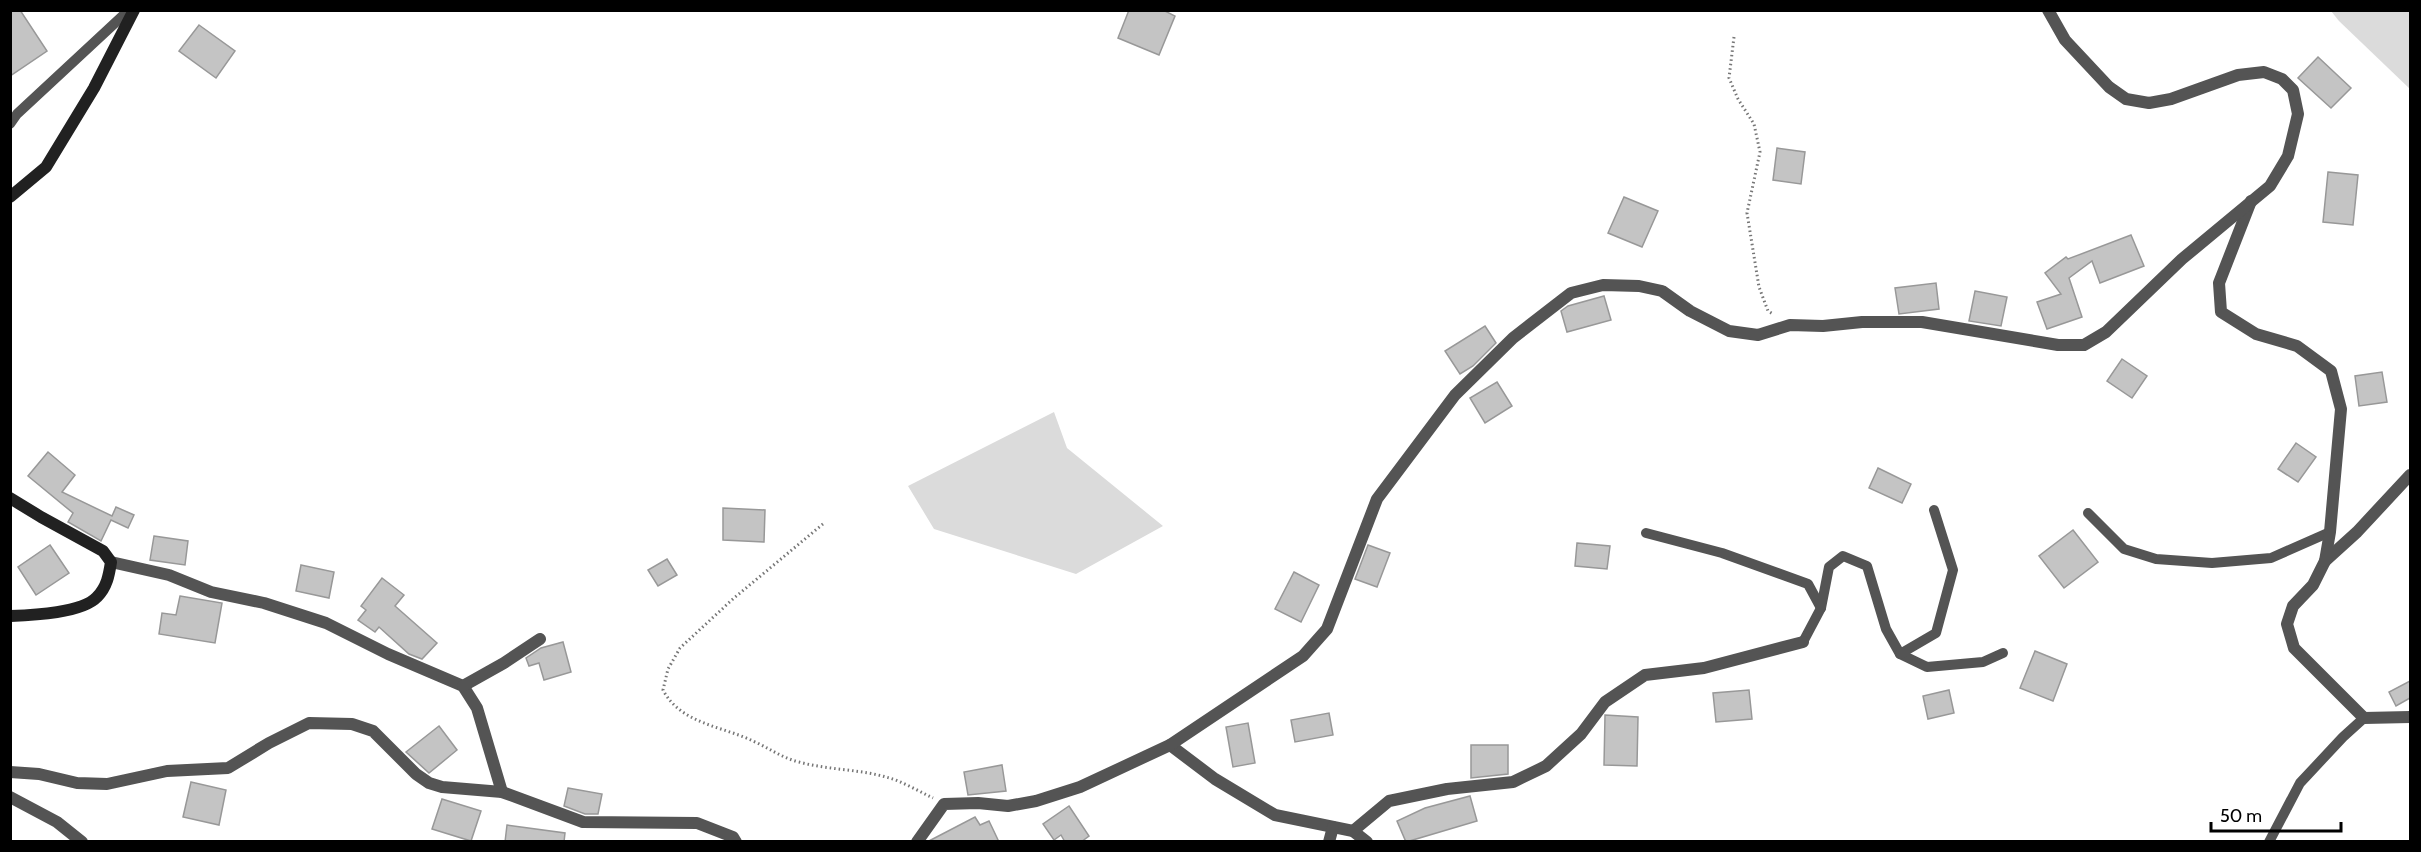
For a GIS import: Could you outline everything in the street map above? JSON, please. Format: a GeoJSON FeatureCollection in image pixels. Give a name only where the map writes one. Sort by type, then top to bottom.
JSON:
{"type":"FeatureCollection","features":[{"type":"Feature","properties":{"kind":"street"},"geometry":{"type":"LineString","coordinates":[[10,197],[46,167],[94,88],[134,10]]}},
{"type":"Feature","properties":{"kind":"street"},"geometry":{"type":"LineString","coordinates":[[917,842],[944,804],[978,803],[1008,806],[1036,801],[1080,788],[1170,746],[1303,656],[1327,629],[1377,499],[1455,395],[1513,338],[1571,293],[1603,285],[1639,286],[1662,291],[1690,311],[1729,331],[1758,335],[1790,325],[1922,322],[2037,342],[2084,345],[2106,332],[2182,259],[2270,186],[2288,156],[2298,114],[2292,90],[2282,79],[2265,72],[2238,75],[2171,99],[2149,103],[2126,99],[2109,87],[2065,40],[2048,10]]}},
{"type":"Feature","properties":{"kind":"street"},"geometry":{"type":"LineString","coordinates":[[2252,199],[2219,283],[2222,312],[2256,333],[2297,346],[2331,371],[2341,409],[2330,532],[2325,561],[2313,585],[2293,606],[2287,624],[2294,648],[2364,718],[2410,717]]}},
{"type":"Feature","properties":{"kind":"street"},"geometry":{"type":"LineString","coordinates":[[2325,561],[2410,475]]}},
{"type":"Feature","properties":{"kind":"street"},"geometry":{"type":"LineString","coordinates":[[10,498],[103,551],[111,562],[169,574],[211,592],[264,603],[326,623],[388,654],[463,686],[477,708],[502,792]]}},
{"type":"Feature","properties":{"kind":"street"},"geometry":{"type":"LineString","coordinates":[[10,616],[69,610],[96,599],[109,576],[111,562]]}},
{"type":"Feature","properties":{"kind":"street"},"geometry":{"type":"LineString","coordinates":[[463,686],[540,639]]}},
{"type":"Feature","properties":{"kind":"street"},"geometry":{"type":"LineString","coordinates":[[1354,836],[1389,801],[1447,789],[1514,782],[1546,766],[1581,734],[1605,702],[1645,675],[1704,668],[1803,642]]}},
{"type":"Feature","properties":{"kind":"street"},"geometry":{"type":"LineString","coordinates":[[10,772],[39,774],[77,783],[107,784],[167,771],[228,768],[269,743],[309,723],[352,724],[373,731],[416,774],[429,783],[442,787],[502,792],[583,822],[697,823],[733,837],[736,842]]}},
{"type":"Feature","properties":{"kind":"street"},"geometry":{"type":"LineString","coordinates":[[1170,746],[1215,779],[1275,815],[1333,827],[1367,842]]}},
{"type":"Feature","properties":{"kind":"street"},"geometry":{"type":"LineString","coordinates":[[10,797],[57,822],[82,842]]}},
{"type":"Feature","properties":{"kind":"street"},"geometry":{"type":"LineString","coordinates":[[1329,842],[1333,827]]}},
{"type":"Feature","properties":{"kind":"lane"},"geometry":{"type":"LineString","coordinates":[[10,124],[17,114],[129,10]]}},
{"type":"Feature","properties":{"kind":"lane"},"geometry":{"type":"LineString","coordinates":[[1900,654],[1936,633],[1953,570],[1934,510]]}},
{"type":"Feature","properties":{"kind":"lane"},"geometry":{"type":"LineString","coordinates":[[2088,513],[2124,549],[2156,559],[2212,563],[2271,558],[2330,532]]}},
{"type":"Feature","properties":{"kind":"lane"},"geometry":{"type":"LineString","coordinates":[[1646,533],[1722,553],[1808,584],[1821,608]]}},
{"type":"Feature","properties":{"kind":"lane"},"geometry":{"type":"LineString","coordinates":[[1803,642],[1821,608],[1829,567],[1843,556],[1867,566],[1886,629],[1900,654],[1926,667],[1983,662],[2002,653]]}},
{"type":"Feature","properties":{"kind":"lane"},"geometry":{"type":"LineString","coordinates":[[2269,842],[2300,783],[2364,718]]}},
{"type":"Feature","properties":{"kind":"path"},"geometry":{"type":"LineString","coordinates":[[1734,37],[1729,78],[1738,99],[1754,124],[1760,152],[1747,213],[1759,287],[1768,311],[1790,325]]}},
{"type":"Feature","properties":{"kind":"path"},"geometry":{"type":"LineString","coordinates":[[823,524],[680,648],[668,669],[663,690],[669,701],[694,719],[754,741],[771,752],[797,762],[887,777],[944,804]]}},
{"type":"Feature","properties":{"kind":"shaded area"},"geometry":{"type":"Polygon","coordinates":[[[2331,11],[2410,11],[2410,89],[2339,21],[2331,11]]]}},
{"type":"Feature","properties":{"kind":"shaded area"},"geometry":{"type":"Polygon","coordinates":[[[1054,412],[1067,448],[1163,526],[1076,574],[934,529],[908,486],[1054,412]]]}},
{"type":"Feature","properties":{"kind":"building"},"geometry":{"type":"Polygon","coordinates":[[[10,10],[20,10],[47,51],[10,76],[10,10]]]}},
{"type":"Feature","properties":{"kind":"building"},"geometry":{"type":"Polygon","coordinates":[[[1129,10],[1163,10],[1175,16],[1159,55],[1118,38],[1129,10]]]}},
{"type":"Feature","properties":{"kind":"building"},"geometry":{"type":"Polygon","coordinates":[[[199,25],[235,51],[216,78],[179,51],[199,25]]]}},
{"type":"Feature","properties":{"kind":"building"},"geometry":{"type":"Polygon","coordinates":[[[2318,57],[2351,88],[2331,108],[2298,78],[2318,57]]]}},
{"type":"Feature","properties":{"kind":"building"},"geometry":{"type":"Polygon","coordinates":[[[1777,148],[1805,152],[1801,184],[1773,180],[1777,148]]]}},
{"type":"Feature","properties":{"kind":"building"},"geometry":{"type":"Polygon","coordinates":[[[2328,172],[2358,175],[2353,225],[2323,222],[2328,172]]]}},
{"type":"Feature","properties":{"kind":"building"},"geometry":{"type":"Polygon","coordinates":[[[1624,197],[1658,211],[1642,247],[1608,233],[1624,197]]]}},
{"type":"Feature","properties":{"kind":"building"},"geometry":{"type":"Polygon","coordinates":[[[2131,235],[2144,266],[2100,283],[2092,261],[2069,278],[2082,317],[2047,329],[2037,302],[2061,294],[2045,273],[2066,257],[2068,259],[2131,235]]]}},
{"type":"Feature","properties":{"kind":"building"},"geometry":{"type":"Polygon","coordinates":[[[1936,283],[1939,309],[1899,314],[1895,288],[1936,283]]]}},
{"type":"Feature","properties":{"kind":"building"},"geometry":{"type":"Polygon","coordinates":[[[1975,291],[2007,297],[2001,326],[1969,321],[1975,291]]]}},
{"type":"Feature","properties":{"kind":"building"},"geometry":{"type":"Polygon","coordinates":[[[1604,296],[1611,320],[1567,332],[1561,311],[1568,306],[1604,296]]]}},
{"type":"Feature","properties":{"kind":"building"},"geometry":{"type":"Polygon","coordinates":[[[1485,326],[1496,343],[1473,366],[1460,374],[1445,351],[1485,326]]]}},
{"type":"Feature","properties":{"kind":"building"},"geometry":{"type":"Polygon","coordinates":[[[2122,359],[2147,376],[2132,398],[2107,381],[2122,359]]]}},
{"type":"Feature","properties":{"kind":"building"},"geometry":{"type":"Polygon","coordinates":[[[2382,372],[2387,402],[2359,406],[2355,376],[2382,372]]]}},
{"type":"Feature","properties":{"kind":"building"},"geometry":{"type":"Polygon","coordinates":[[[1497,382],[1512,406],[1485,423],[1470,398],[1497,382]]]}},
{"type":"Feature","properties":{"kind":"building"},"geometry":{"type":"Polygon","coordinates":[[[2296,443],[2316,457],[2298,482],[2278,469],[2296,443]]]}},
{"type":"Feature","properties":{"kind":"building"},"geometry":{"type":"Polygon","coordinates":[[[48,452],[75,475],[62,492],[112,516],[116,507],[134,515],[128,528],[111,520],[101,541],[68,522],[73,513],[28,476],[48,452]]]}},
{"type":"Feature","properties":{"kind":"building"},"geometry":{"type":"Polygon","coordinates":[[[1878,468],[1911,484],[1902,503],[1869,488],[1878,468]]]}},
{"type":"Feature","properties":{"kind":"building"},"geometry":{"type":"Polygon","coordinates":[[[723,508],[765,510],[764,542],[723,540],[723,508]]]}},
{"type":"Feature","properties":{"kind":"building"},"geometry":{"type":"Polygon","coordinates":[[[2073,530],[2098,562],[2064,588],[2039,556],[2073,530]]]}},
{"type":"Feature","properties":{"kind":"building"},"geometry":{"type":"Polygon","coordinates":[[[154,536],[188,541],[185,565],[150,560],[154,536]]]}},
{"type":"Feature","properties":{"kind":"building"},"geometry":{"type":"Polygon","coordinates":[[[1577,543],[1610,546],[1607,569],[1575,566],[1577,543]]]}},
{"type":"Feature","properties":{"kind":"building"},"geometry":{"type":"Polygon","coordinates":[[[50,545],[69,573],[36,595],[18,567],[50,545]]]}},
{"type":"Feature","properties":{"kind":"building"},"geometry":{"type":"Polygon","coordinates":[[[1368,545],[1390,553],[1377,587],[1355,579],[1368,545]]]}},
{"type":"Feature","properties":{"kind":"building"},"geometry":{"type":"Polygon","coordinates":[[[667,559],[677,575],[658,586],[648,570],[667,559]]]}},
{"type":"Feature","properties":{"kind":"building"},"geometry":{"type":"Polygon","coordinates":[[[301,565],[334,572],[329,598],[296,591],[301,565]]]}},
{"type":"Feature","properties":{"kind":"building"},"geometry":{"type":"Polygon","coordinates":[[[1294,572],[1319,585],[1301,622],[1275,609],[1294,572]]]}},
{"type":"Feature","properties":{"kind":"building"},"geometry":{"type":"Polygon","coordinates":[[[382,578],[404,595],[395,606],[437,643],[422,659],[409,654],[379,627],[375,632],[358,620],[366,610],[361,606],[382,578]]]}},
{"type":"Feature","properties":{"kind":"building"},"geometry":{"type":"Polygon","coordinates":[[[180,596],[222,603],[215,643],[159,634],[162,613],[176,615],[180,596]]]}},
{"type":"Feature","properties":{"kind":"building"},"geometry":{"type":"Polygon","coordinates":[[[563,642],[571,672],[544,680],[539,663],[529,666],[526,658],[541,648],[563,642]]]}},
{"type":"Feature","properties":{"kind":"building"},"geometry":{"type":"Polygon","coordinates":[[[2035,651],[2067,664],[2053,701],[2020,688],[2035,651]]]}},
{"type":"Feature","properties":{"kind":"building"},"geometry":{"type":"Polygon","coordinates":[[[2410,681],[2410,698],[2396,706],[2389,692],[2410,681]]]}},
{"type":"Feature","properties":{"kind":"building"},"geometry":{"type":"Polygon","coordinates":[[[1749,690],[1752,719],[1716,722],[1713,693],[1749,690]]]}},
{"type":"Feature","properties":{"kind":"building"},"geometry":{"type":"Polygon","coordinates":[[[1949,690],[1954,713],[1928,719],[1923,696],[1949,690]]]}},
{"type":"Feature","properties":{"kind":"building"},"geometry":{"type":"Polygon","coordinates":[[[1329,713],[1333,735],[1295,742],[1291,720],[1329,713]]]}},
{"type":"Feature","properties":{"kind":"building"},"geometry":{"type":"Polygon","coordinates":[[[1605,715],[1638,717],[1637,766],[1604,765],[1605,715]]]}},
{"type":"Feature","properties":{"kind":"building"},"geometry":{"type":"Polygon","coordinates":[[[1248,723],[1255,763],[1233,767],[1226,727],[1248,723]]]}},
{"type":"Feature","properties":{"kind":"building"},"geometry":{"type":"Polygon","coordinates":[[[439,726],[457,750],[429,773],[406,752],[439,726]]]}},
{"type":"Feature","properties":{"kind":"building"},"geometry":{"type":"Polygon","coordinates":[[[1471,745],[1508,745],[1508,774],[1471,778],[1471,745]]]}},
{"type":"Feature","properties":{"kind":"building"},"geometry":{"type":"Polygon","coordinates":[[[1002,765],[1006,791],[968,795],[964,772],[1002,765]]]}},
{"type":"Feature","properties":{"kind":"building"},"geometry":{"type":"Polygon","coordinates":[[[191,782],[226,790],[219,825],[183,817],[191,782]]]}},
{"type":"Feature","properties":{"kind":"building"},"geometry":{"type":"Polygon","coordinates":[[[568,788],[602,794],[598,814],[585,814],[564,806],[568,788]]]}},
{"type":"Feature","properties":{"kind":"building"},"geometry":{"type":"Polygon","coordinates":[[[1470,796],[1477,821],[1406,842],[1397,821],[1425,808],[1470,796]]]}},
{"type":"Feature","properties":{"kind":"building"},"geometry":{"type":"Polygon","coordinates":[[[442,799],[481,811],[471,841],[432,829],[442,799]]]}},
{"type":"Feature","properties":{"kind":"building"},"geometry":{"type":"Polygon","coordinates":[[[1069,806],[1089,836],[1081,842],[1065,842],[1061,835],[1054,840],[1043,824],[1069,806]]]}},
{"type":"Feature","properties":{"kind":"building"},"geometry":{"type":"Polygon","coordinates":[[[975,817],[980,825],[989,821],[999,842],[927,842],[975,817]]]}},
{"type":"Feature","properties":{"kind":"building"},"geometry":{"type":"Polygon","coordinates":[[[507,825],[565,833],[564,842],[505,842],[507,825]]]}}]}
